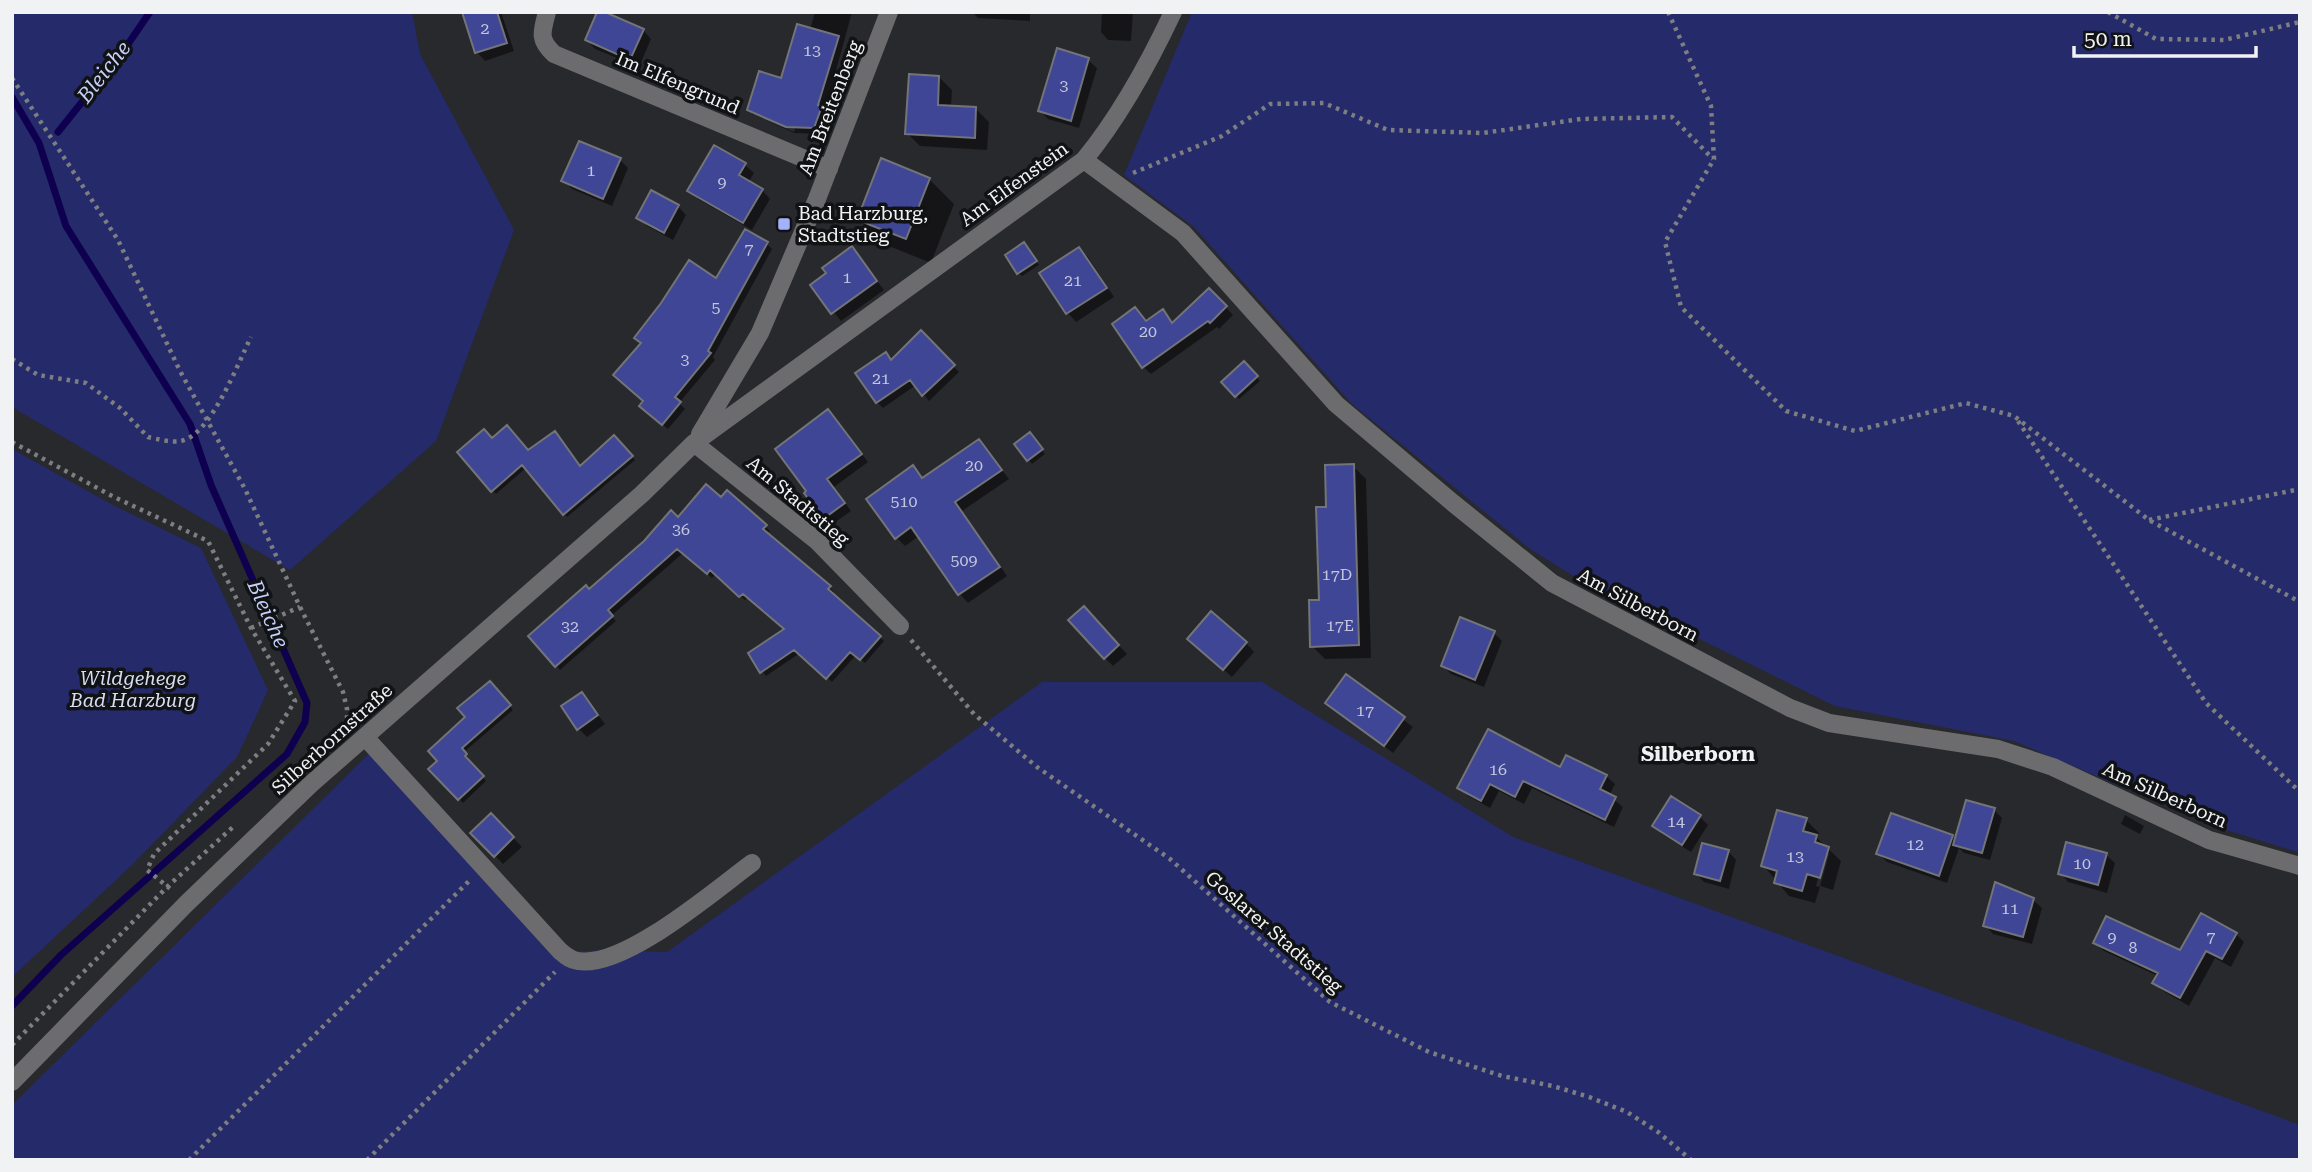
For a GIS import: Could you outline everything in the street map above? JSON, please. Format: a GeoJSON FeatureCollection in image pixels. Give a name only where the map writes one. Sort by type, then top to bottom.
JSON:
{"type":"FeatureCollection","features":[{"type":"Feature","properties":{"kind":"street","name":"Im Elfengrund"},"geometry":{"type":"LineString","coordinates":[[547,12],[542,35],[545,45],[554,54],[829,169]]}},
{"type":"Feature","properties":{"kind":"street","name":"Am Breitenberg"},"geometry":{"type":"LineString","coordinates":[[694,443],[760,333],[829,169],[889,12]]}},
{"type":"Feature","properties":{"kind":"street","name":"Am Elfenstein"},"geometry":{"type":"LineString","coordinates":[[694,443],[1084,160],[1115,116],[1157,46],[1173,12]]}},
{"type":"Feature","properties":{"kind":"street","name":"Am Silberborn"},"geometry":{"type":"LineString","coordinates":[[1084,160],[1183,233],[1336,404],[1452,503],[1552,583],[1790,708],[1829,723],[1998,749],[2053,767],[2209,840],[2300,866]]}},
{"type":"Feature","properties":{"kind":"street","name":"Am Stadtstieg"},"geometry":{"type":"LineString","coordinates":[[694,443],[817,541],[900,626]]}},
{"type":"Feature","properties":{"kind":"street","name":"Silberbornstraße"},"geometry":{"type":"LineString","coordinates":[[12,1082],[186,904],[346,754],[632,503],[694,443]]}},
{"type":"Feature","properties":{"kind":"street"},"geometry":{"type":"LineString","coordinates":[[365,737],[569,958],[576,961],[595,961],[642,943],[752,863]]}},
{"type":"Feature","properties":{"kind":"path"},"geometry":{"type":"LineString","coordinates":[[1668,12],[1711,106],[1714,159],[1665,242],[1681,307],[1786,411],[1856,431],[1966,403],[2014,416],[2148,520],[2300,602]]}},
{"type":"Feature","properties":{"kind":"path"},"geometry":{"type":"LineString","coordinates":[[2108,12],[2155,39],[2224,40],[2300,22]]}},
{"type":"Feature","properties":{"kind":"path"},"geometry":{"type":"LineString","coordinates":[[12,78],[118,240],[180,371],[245,489],[299,607],[343,692],[347,709],[346,754]]}},
{"type":"Feature","properties":{"kind":"path"},"geometry":{"type":"LineString","coordinates":[[1132,173],[1222,136],[1270,104],[1324,103],[1388,130],[1483,133],[1581,119],[1672,117],[1714,159]]}},
{"type":"Feature","properties":{"kind":"path"},"geometry":{"type":"LineString","coordinates":[[12,359],[38,375],[86,383],[120,408],[148,438],[181,441],[198,432],[209,420],[251,337]]}},
{"type":"Feature","properties":{"kind":"path"},"geometry":{"type":"LineString","coordinates":[[2014,416],[2206,703],[2300,792]]}},
{"type":"Feature","properties":{"kind":"path"},"geometry":{"type":"LineString","coordinates":[[12,442],[114,498],[208,541],[251,628],[295,701],[268,744],[154,854],[147,870],[168,886]]}},
{"type":"Feature","properties":{"kind":"path"},"geometry":{"type":"LineString","coordinates":[[2148,520],[2300,489]]}},
{"type":"Feature","properties":{"kind":"path"},"geometry":{"type":"LineString","coordinates":[[251,628],[299,607]]}},
{"type":"Feature","properties":{"kind":"path","name":"Goslarer Stadtstieg"},"geometry":{"type":"LineString","coordinates":[[900,626],[974,714],[1037,767],[1170,859],[1330,1002],[1429,1052],[1502,1076],[1553,1086],[1627,1112],[1658,1132],[1691,1160]]}},
{"type":"Feature","properties":{"kind":"path"},"geometry":{"type":"LineString","coordinates":[[189,1160],[484,866]]}},
{"type":"Feature","properties":{"kind":"path"},"geometry":{"type":"LineString","coordinates":[[368,1160],[569,958]]}},
{"type":"Feature","properties":{"kind":"green space"},"geometry":{"type":"Polygon","coordinates":[[[12,12],[412,12],[420,54],[514,230],[436,441],[290,570],[12,407],[12,12]]]}},
{"type":"Feature","properties":{"kind":"green space"},"geometry":{"type":"Polygon","coordinates":[[[1192,12],[2300,12],[2300,853],[2211,825],[2014,741],[1835,706],[1580,580],[1530,549],[1352,404],[1194,227],[1124,175],[1192,12]]]}},
{"type":"Feature","properties":{"kind":"green space","name":"Wildgehege Bad Harzburg"},"geometry":{"type":"Polygon","coordinates":[[[12,449],[111,504],[201,548],[268,690],[237,757],[132,865],[12,977],[12,449]]]}},
{"type":"Feature","properties":{"kind":"green space"},"geometry":{"type":"Polygon","coordinates":[[[1042,682],[1262,682],[1513,837],[2300,1125],[2300,1160],[12,1160],[12,1105],[379,744],[569,952],[667,952],[1042,682]]]}},
{"type":"Feature","properties":{"kind":"building"},"geometry":{"type":"Polygon","coordinates":[[[462,12],[497,12],[507,43],[475,53],[462,12]]]}},
{"type":"Feature","properties":{"kind":"building"},"geometry":{"type":"Polygon","coordinates":[[[597,12],[605,12],[644,29],[630,60],[585,40],[597,12]]]}},
{"type":"Feature","properties":{"kind":"building"},"geometry":{"type":"Polygon","coordinates":[[[797,24],[839,36],[818,105],[822,106],[814,128],[786,127],[747,110],[759,71],[781,78],[797,24]]]}},
{"type":"Feature","properties":{"kind":"building"},"geometry":{"type":"Polygon","coordinates":[[[1057,48],[1089,58],[1071,121],[1038,111],[1057,48]]]}},
{"type":"Feature","properties":{"kind":"building"},"geometry":{"type":"Polygon","coordinates":[[[909,74],[939,76],[938,105],[976,107],[975,138],[905,134],[909,74]]]}},
{"type":"Feature","properties":{"kind":"building"},"geometry":{"type":"Polygon","coordinates":[[[579,141],[621,158],[603,199],[561,181],[579,141]]]}},
{"type":"Feature","properties":{"kind":"building"},"geometry":{"type":"Polygon","coordinates":[[[714,145],[746,163],[739,175],[763,189],[743,223],[687,191],[714,145]]]}},
{"type":"Feature","properties":{"kind":"building"},"geometry":{"type":"Polygon","coordinates":[[[881,158],[930,178],[906,239],[857,220],[881,158]]]}},
{"type":"Feature","properties":{"kind":"building"},"geometry":{"type":"Polygon","coordinates":[[[651,190],[679,205],[664,233],[636,218],[651,190]]]}},
{"type":"Feature","properties":{"kind":"building"},"geometry":{"type":"Polygon","coordinates":[[[745,229],[768,242],[708,351],[711,353],[675,397],[681,402],[662,425],[639,406],[643,401],[613,375],[641,343],[634,338],[689,260],[716,278],[745,229]]]}},
{"type":"Feature","properties":{"kind":"building"},"geometry":{"type":"Polygon","coordinates":[[[1024,242],[1037,261],[1017,274],[1005,255],[1024,242]]]}},
{"type":"Feature","properties":{"kind":"building"},"geometry":{"type":"Polygon","coordinates":[[[852,246],[877,281],[831,314],[810,285],[826,273],[822,268],[852,246]]]}},
{"type":"Feature","properties":{"kind":"building"},"geometry":{"type":"Polygon","coordinates":[[[1079,247],[1107,288],[1066,314],[1039,273],[1079,247]]]}},
{"type":"Feature","properties":{"kind":"building"},"geometry":{"type":"Polygon","coordinates":[[[1209,288],[1227,306],[1210,323],[1208,321],[1142,368],[1112,324],[1135,307],[1146,321],[1163,309],[1172,323],[1209,288]]]}},
{"type":"Feature","properties":{"kind":"building"},"geometry":{"type":"Polygon","coordinates":[[[921,330],[955,365],[922,396],[910,380],[876,403],[855,373],[886,352],[891,360],[921,330]]]}},
{"type":"Feature","properties":{"kind":"building"},"geometry":{"type":"Polygon","coordinates":[[[1244,361],[1258,376],[1235,397],[1221,382],[1244,361]]]}},
{"type":"Feature","properties":{"kind":"building"},"geometry":{"type":"Polygon","coordinates":[[[828,409],[862,454],[827,479],[845,503],[823,519],[775,449],[828,409]]]}},
{"type":"Feature","properties":{"kind":"building"},"geometry":{"type":"Polygon","coordinates":[[[507,425],[528,450],[555,431],[580,466],[614,435],[633,456],[563,515],[522,465],[491,492],[457,452],[484,429],[492,438],[507,425]]]}},
{"type":"Feature","properties":{"kind":"building"},"geometry":{"type":"Polygon","coordinates":[[[1030,432],[1043,449],[1027,461],[1014,444],[1030,432]]]}},
{"type":"Feature","properties":{"kind":"building"},"geometry":{"type":"Polygon","coordinates":[[[979,439],[1002,470],[955,502],[1000,567],[958,595],[911,527],[895,539],[866,499],[913,465],[922,478],[979,439]]]}},
{"type":"Feature","properties":{"kind":"building"},"geometry":{"type":"Polygon","coordinates":[[[1354,464],[1359,645],[1310,647],[1309,600],[1319,600],[1316,507],[1326,507],[1325,465],[1354,464]]]}},
{"type":"Feature","properties":{"kind":"building"},"geometry":{"type":"Polygon","coordinates":[[[706,484],[721,497],[727,490],[767,525],[763,529],[831,586],[828,589],[881,636],[860,660],[850,652],[826,679],[794,650],[760,673],[748,653],[784,629],[743,594],[739,597],[710,570],[707,574],[677,549],[608,610],[613,616],[555,667],[528,636],[586,585],[589,589],[644,541],[671,510],[678,517],[706,484]]]}},
{"type":"Feature","properties":{"kind":"building"},"geometry":{"type":"Polygon","coordinates":[[[1084,606],[1119,645],[1104,659],[1068,620],[1084,606]]]}},
{"type":"Feature","properties":{"kind":"building"},"geometry":{"type":"Polygon","coordinates":[[[1211,611],[1247,642],[1223,670],[1187,639],[1211,611]]]}},
{"type":"Feature","properties":{"kind":"building"},"geometry":{"type":"Polygon","coordinates":[[[1460,617],[1495,631],[1475,680],[1441,666],[1460,617]]]}},
{"type":"Feature","properties":{"kind":"building"},"geometry":{"type":"Polygon","coordinates":[[[1346,674],[1405,717],[1384,746],[1325,703],[1346,674]]]}},
{"type":"Feature","properties":{"kind":"building"},"geometry":{"type":"Polygon","coordinates":[[[490,681],[511,705],[462,748],[467,754],[465,756],[484,776],[458,800],[428,769],[437,761],[428,751],[465,717],[457,708],[490,681]]]}},
{"type":"Feature","properties":{"kind":"building"},"geometry":{"type":"Polygon","coordinates":[[[582,692],[598,715],[577,730],[561,706],[582,692]]]}},
{"type":"Feature","properties":{"kind":"building"},"geometry":{"type":"Polygon","coordinates":[[[1488,729],[1560,767],[1566,755],[1607,775],[1600,789],[1616,797],[1605,820],[1523,781],[1515,797],[1490,784],[1481,801],[1457,788],[1488,729]]]}},
{"type":"Feature","properties":{"kind":"building"},"geometry":{"type":"Polygon","coordinates":[[[1671,796],[1701,815],[1682,845],[1652,826],[1671,796]]]}},
{"type":"Feature","properties":{"kind":"building"},"geometry":{"type":"Polygon","coordinates":[[[1966,800],[1995,808],[1982,853],[1953,845],[1966,800]]]}},
{"type":"Feature","properties":{"kind":"building"},"geometry":{"type":"Polygon","coordinates":[[[1777,810],[1807,818],[1803,831],[1817,835],[1815,842],[1829,847],[1820,878],[1807,874],[1802,891],[1774,883],[1777,871],[1761,866],[1777,810]]]}},
{"type":"Feature","properties":{"kind":"building"},"geometry":{"type":"Polygon","coordinates":[[[491,813],[514,837],[494,857],[470,833],[491,813]]]}},
{"type":"Feature","properties":{"kind":"building"},"geometry":{"type":"Polygon","coordinates":[[[1891,813],[1953,835],[1939,876],[1876,854],[1891,813]]]}},
{"type":"Feature","properties":{"kind":"building"},"geometry":{"type":"Polygon","coordinates":[[[2066,842],[2107,853],[2098,885],[2058,874],[2066,842]]]}},
{"type":"Feature","properties":{"kind":"building"},"geometry":{"type":"Polygon","coordinates":[[[1702,843],[1729,850],[1720,881],[1694,874],[1702,843]]]}},
{"type":"Feature","properties":{"kind":"building"},"geometry":{"type":"Polygon","coordinates":[[[1995,882],[2034,898],[2023,937],[1983,926],[1995,882]]]}},
{"type":"Feature","properties":{"kind":"building"},"geometry":{"type":"Polygon","coordinates":[[[2201,913],[2237,933],[2222,959],[2206,951],[2180,998],[2152,983],[2158,973],[2093,943],[2106,916],[2180,950],[2201,913]]]}},
{"type":"Feature","properties":{"kind":"waterway","name":"Bleiche"},"geometry":{"type":"LineString","coordinates":[[58,132],[126,47],[150,12]]}},
{"type":"Feature","properties":{"kind":"waterway","name":"Bleiche"},"geometry":{"type":"LineString","coordinates":[[12,97],[39,143],[66,226],[190,424],[211,485],[307,703],[305,722],[287,754],[61,955],[12,1006]]}},
{"type":"Feature","properties":{"kind":"place","name":"Bad Harzburg, Stadtstieg"},"geometry":{"type":"Point","coordinates":[784,224]}},
{"type":"Feature","properties":{"kind":"district","name":"Silberborn"},"geometry":{"type":"Point","coordinates":[1698,754]}}]}
